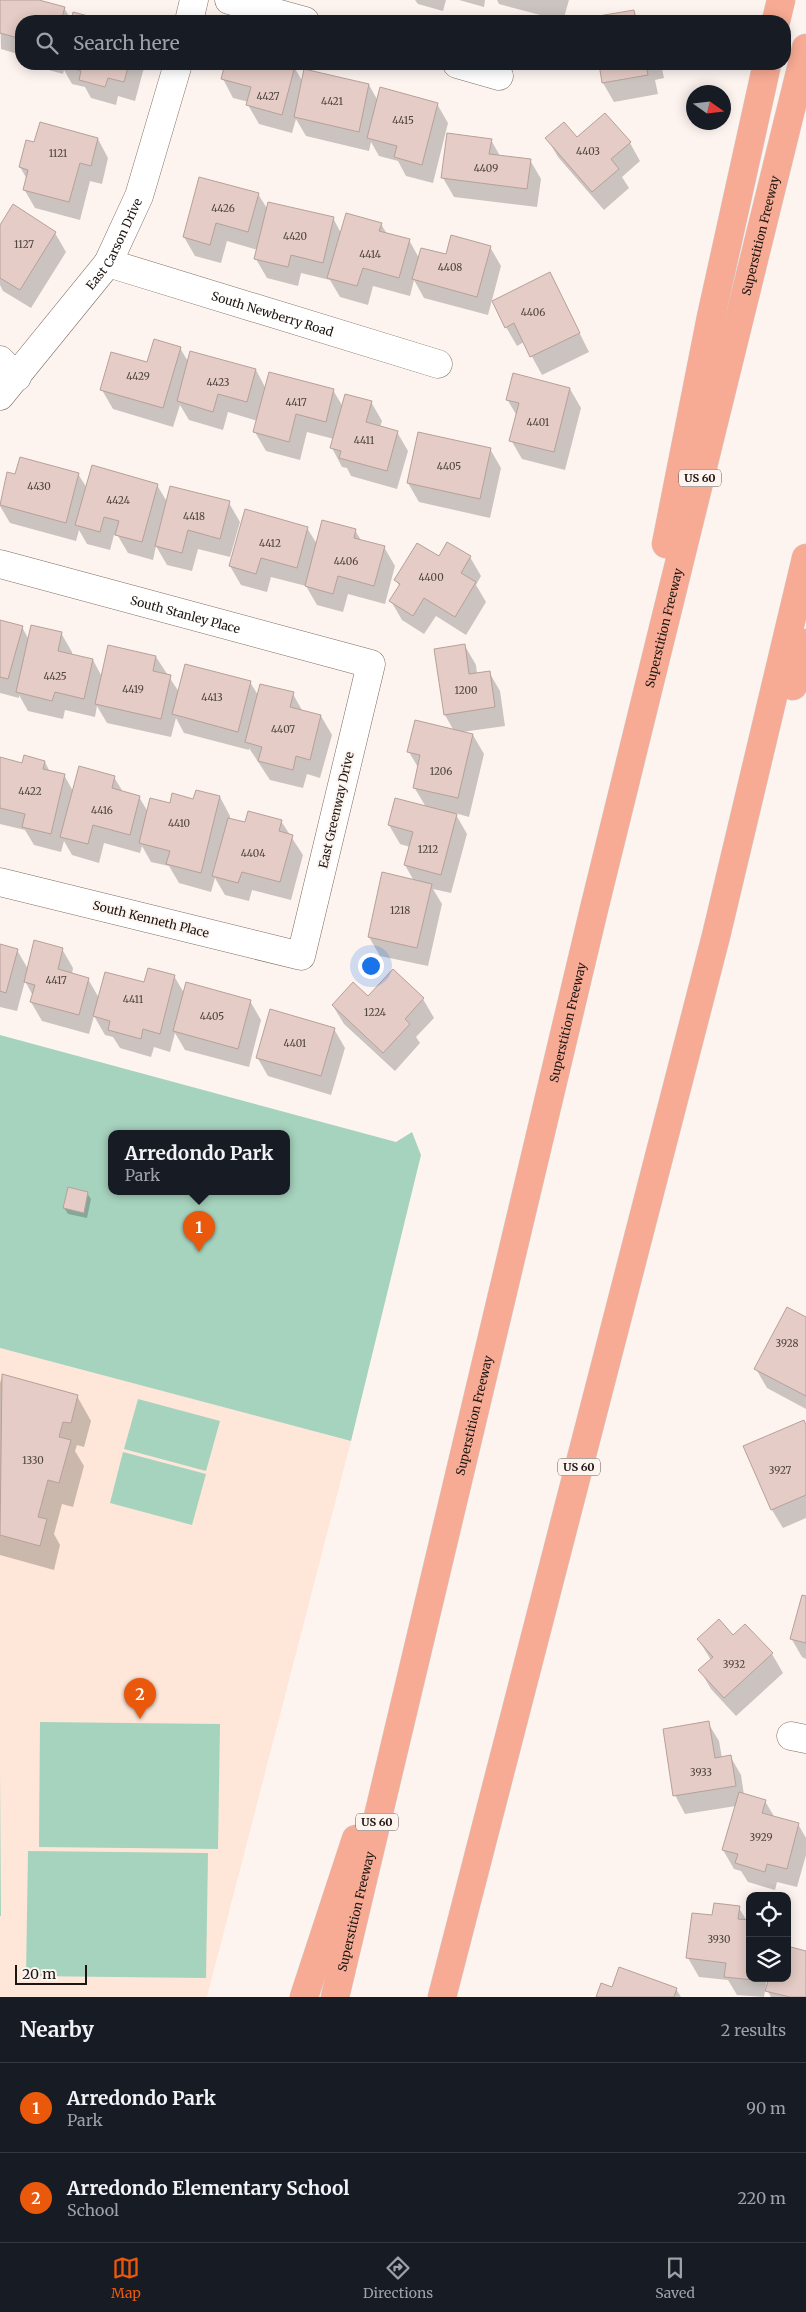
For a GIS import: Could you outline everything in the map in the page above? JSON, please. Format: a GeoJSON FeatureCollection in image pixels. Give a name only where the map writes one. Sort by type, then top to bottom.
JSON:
{"type":"FeatureCollection","features":[{"type":"Feature","properties":{"kind":"highway"},"geometry":{"type":"LineString","coordinates":[[777,15],[781,0]]}},
{"type":"Feature","properties":{"kind":"highway","name":"Superstition Freeway"},"geometry":{"type":"LineString","coordinates":[[335,1997],[594,909],[806,48]]}},
{"type":"Feature","properties":{"kind":"highway"},"geometry":{"type":"LineString","coordinates":[[594,909],[711,317],[766,70]]}},
{"type":"Feature","properties":{"kind":"highway","name":"US 60"},"geometry":{"type":"LineString","coordinates":[[442,1997],[716,936],[806,558]]}},
{"type":"Feature","properties":{"kind":"highway"},"geometry":{"type":"LineString","coordinates":[[716,936],[806,643]]}},
{"type":"Feature","properties":{"kind":"highway"},"geometry":{"type":"LineString","coordinates":[[304,1997],[419,1647]]}},
{"type":"Feature","properties":{"kind":"street"},"geometry":{"type":"LineString","coordinates":[[190,15],[194,0]]}},
{"type":"Feature","properties":{"kind":"street"},"geometry":{"type":"LineString","coordinates":[[229,0],[283,15]]}},
{"type":"Feature","properties":{"kind":"street","name":"East Carson Drive"},"geometry":{"type":"LineString","coordinates":[[6,378],[108,263],[140,196],[176,70]]}},
{"type":"Feature","properties":{"kind":"street"},"geometry":{"type":"LineString","coordinates":[[478,70],[500,76]]}},
{"type":"Feature","properties":{"kind":"street","name":"South Newberry Road"},"geometry":{"type":"LineString","coordinates":[[108,263],[438,364]]}},
{"type":"Feature","properties":{"kind":"street","name":"South Stanley Place"},"geometry":{"type":"LineString","coordinates":[[0,564],[371,664]]}},
{"type":"Feature","properties":{"kind":"street","name":"East Greenway Drive"},"geometry":{"type":"LineString","coordinates":[[302,956],[371,664]]}},
{"type":"Feature","properties":{"kind":"street","name":"South Kenneth Place"},"geometry":{"type":"LineString","coordinates":[[0,882],[302,956]]}},
{"type":"Feature","properties":{"kind":"shaded area"},"geometry":{"type":"Polygon","coordinates":[[[0,1348],[351,1441],[207,1997],[0,1997],[0,1348]]]}},
{"type":"Feature","properties":{"kind":"green space"},"geometry":{"type":"Polygon","coordinates":[[[0,1035],[396,1142],[412,1132],[421,1155],[351,1441],[0,1348],[0,1035]]]}},
{"type":"Feature","properties":{"kind":"green space"},"geometry":{"type":"Polygon","coordinates":[[[138,1399],[220,1421],[206,1471],[124,1449],[138,1399]]]}},
{"type":"Feature","properties":{"kind":"green space"},"geometry":{"type":"Polygon","coordinates":[[[123,1452],[206,1474],[192,1525],[110,1503],[123,1452]]]}},
{"type":"Feature","properties":{"kind":"green space"},"geometry":{"type":"Polygon","coordinates":[[[40,1722],[220,1724],[218,1849],[39,1847],[40,1722]]]}},
{"type":"Feature","properties":{"kind":"green space"},"geometry":{"type":"Polygon","coordinates":[[[0,1769],[1,1916],[0,1916],[0,1769]]]}},
{"type":"Feature","properties":{"kind":"green space"},"geometry":{"type":"Polygon","coordinates":[[[28,1851],[208,1853],[206,1978],[26,1976],[28,1851]]]}},
{"type":"Feature","properties":{"kind":"building"},"geometry":{"type":"Polygon","coordinates":[[[0,0],[39,0],[65,7],[63,15],[15,15],[15,37],[0,33],[0,0]]]}},
{"type":"Feature","properties":{"kind":"building"},"geometry":{"type":"Polygon","coordinates":[[[634,10],[635,15],[604,15],[634,10]]]}},
{"type":"Feature","properties":{"kind":"building"},"geometry":{"type":"Polygon","coordinates":[[[73,12],[84,15],[72,15],[73,12]]]}},
{"type":"Feature","properties":{"kind":"building"},"geometry":{"type":"Polygon","coordinates":[[[78,70],[127,70],[124,82],[108,78],[105,87],[79,80],[81,71],[78,70]]]}},
{"type":"Feature","properties":{"kind":"building"},"geometry":{"type":"Polygon","coordinates":[[[223,70],[294,70],[282,115],[246,105],[251,87],[221,79],[223,70]]]}},
{"type":"Feature","properties":{"kind":"building"},"geometry":{"type":"Polygon","coordinates":[[[304,70],[369,84],[359,132],[294,117],[304,70]]]}},
{"type":"Feature","properties":{"kind":"building"},"geometry":{"type":"Polygon","coordinates":[[[600,70],[647,70],[648,75],[602,83],[600,70]]]}},
{"type":"Feature","properties":{"kind":"building"},"geometry":{"type":"Polygon","coordinates":[[[380,87],[438,103],[422,165],[394,157],[397,146],[367,138],[380,87]]]}},
{"type":"Feature","properties":{"kind":"building"},"geometry":{"type":"Polygon","coordinates":[[[605,113],[631,142],[611,159],[619,169],[592,192],[545,138],[564,122],[577,137],[605,113]]]}},
{"type":"Feature","properties":{"kind":"building"},"geometry":{"type":"Polygon","coordinates":[[[40,122],[98,138],[91,166],[80,163],[69,202],[23,190],[28,170],[19,167],[26,140],[34,142],[40,122]]]}},
{"type":"Feature","properties":{"kind":"building"},"geometry":{"type":"Polygon","coordinates":[[[447,133],[492,139],[489,154],[531,159],[527,189],[441,178],[447,133]]]}},
{"type":"Feature","properties":{"kind":"building"},"geometry":{"type":"Polygon","coordinates":[[[199,177],[259,193],[248,232],[216,223],[210,245],[183,237],[199,177]]]}},
{"type":"Feature","properties":{"kind":"building"},"geometry":{"type":"Polygon","coordinates":[[[268,202],[334,217],[323,263],[291,255],[288,267],[254,259],[268,202]]]}},
{"type":"Feature","properties":{"kind":"building"},"geometry":{"type":"Polygon","coordinates":[[[13,204],[56,232],[20,290],[0,278],[0,225],[13,204]]]}},
{"type":"Feature","properties":{"kind":"building"},"geometry":{"type":"Polygon","coordinates":[[[346,213],[382,223],[379,231],[410,239],[399,278],[363,268],[357,286],[327,278],[346,213]]]}},
{"type":"Feature","properties":{"kind":"building"},"geometry":{"type":"Polygon","coordinates":[[[451,235],[491,246],[477,297],[412,279],[421,248],[446,254],[451,235]]]}},
{"type":"Feature","properties":{"kind":"building"},"geometry":{"type":"Polygon","coordinates":[[[550,272],[580,333],[530,357],[514,323],[505,328],[492,301],[550,272]]]}},
{"type":"Feature","properties":{"kind":"building"},"geometry":{"type":"Polygon","coordinates":[[[154,339],[181,347],[163,408],[100,390],[111,352],[147,362],[154,339]]]}},
{"type":"Feature","properties":{"kind":"building"},"geometry":{"type":"Polygon","coordinates":[[[190,351],[256,369],[247,402],[218,394],[213,412],[177,401],[190,351]]]}},
{"type":"Feature","properties":{"kind":"building"},"geometry":{"type":"Polygon","coordinates":[[[269,372],[334,389],[326,422],[296,414],[289,442],[253,432],[269,372]]]}},
{"type":"Feature","properties":{"kind":"building"},"geometry":{"type":"Polygon","coordinates":[[[513,373],[570,388],[554,452],[509,441],[519,403],[506,400],[513,373]]]}},
{"type":"Feature","properties":{"kind":"building"},"geometry":{"type":"Polygon","coordinates":[[[345,394],[372,401],[366,422],[398,431],[387,471],[339,458],[341,451],[330,448],[345,394]]]}},
{"type":"Feature","properties":{"kind":"building"},"geometry":{"type":"Polygon","coordinates":[[[418,432],[491,448],[480,499],[407,483],[418,432]]]}},
{"type":"Feature","properties":{"kind":"building"},"geometry":{"type":"Polygon","coordinates":[[[20,457],[79,473],[66,523],[0,505],[7,472],[15,474],[20,457]]]}},
{"type":"Feature","properties":{"kind":"building"},"geometry":{"type":"Polygon","coordinates":[[[92,465],[158,484],[142,542],[115,535],[119,521],[104,517],[100,532],[75,525],[92,465]]]}},
{"type":"Feature","properties":{"kind":"building"},"geometry":{"type":"Polygon","coordinates":[[[170,486],[230,501],[220,539],[188,530],[182,553],[155,546],[170,486]]]}},
{"type":"Feature","properties":{"kind":"building"},"geometry":{"type":"Polygon","coordinates":[[[245,509],[308,527],[297,568],[261,558],[256,574],[229,566],[245,509]]]}},
{"type":"Feature","properties":{"kind":"building"},"geometry":{"type":"Polygon","coordinates":[[[322,520],[356,529],[354,538],[385,546],[374,586],[338,576],[333,594],[305,586],[322,520]]]}},
{"type":"Feature","properties":{"kind":"building"},"geometry":{"type":"Polygon","coordinates":[[[447,542],[471,556],[461,573],[476,582],[455,617],[424,598],[413,616],[389,601],[400,584],[394,580],[417,543],[439,556],[447,542]]]}},
{"type":"Feature","properties":{"kind":"building"},"geometry":{"type":"Polygon","coordinates":[[[0,620],[23,626],[8,679],[0,677],[0,620]]]}},
{"type":"Feature","properties":{"kind":"building"},"geometry":{"type":"Polygon","coordinates":[[[31,625],[62,632],[58,651],[93,659],[84,699],[55,692],[52,701],[16,692],[31,625]]]}},
{"type":"Feature","properties":{"kind":"building"},"geometry":{"type":"Polygon","coordinates":[[[465,644],[469,674],[490,671],[495,707],[444,715],[434,649],[465,644]]]}},
{"type":"Feature","properties":{"kind":"building"},"geometry":{"type":"Polygon","coordinates":[[[108,645],[156,656],[153,671],[171,675],[161,719],[95,704],[108,645]]]}},
{"type":"Feature","properties":{"kind":"building"},"geometry":{"type":"Polygon","coordinates":[[[185,664],[251,681],[238,732],[172,714],[185,664]]]}},
{"type":"Feature","properties":{"kind":"building"},"geometry":{"type":"Polygon","coordinates":[[[260,684],[294,692],[290,707],[321,715],[310,760],[296,756],[293,770],[258,761],[262,747],[245,742],[260,684]]]}},
{"type":"Feature","properties":{"kind":"building"},"geometry":{"type":"Polygon","coordinates":[[[415,720],[473,734],[458,798],[413,788],[420,755],[407,752],[415,720]]]}},
{"type":"Feature","properties":{"kind":"building"},"geometry":{"type":"Polygon","coordinates":[[[24,755],[45,761],[43,769],[65,774],[51,834],[22,827],[25,814],[0,808],[0,757],[22,763],[24,755]]]}},
{"type":"Feature","properties":{"kind":"building"},"geometry":{"type":"Polygon","coordinates":[[[79,766],[115,776],[112,788],[140,796],[130,835],[93,825],[88,844],[60,837],[79,766]]]}},
{"type":"Feature","properties":{"kind":"building"},"geometry":{"type":"Polygon","coordinates":[[[196,790],[220,796],[201,873],[166,864],[170,851],[139,843],[150,798],[170,803],[172,793],[193,799],[196,790]]]}},
{"type":"Feature","properties":{"kind":"building"},"geometry":{"type":"Polygon","coordinates":[[[395,798],[457,814],[441,875],[404,865],[413,832],[388,825],[395,798]]]}},
{"type":"Feature","properties":{"kind":"building"},"geometry":{"type":"Polygon","coordinates":[[[248,811],[282,820],[279,831],[293,835],[280,882],[242,872],[238,883],[212,876],[228,818],[245,822],[248,811]]]}},
{"type":"Feature","properties":{"kind":"building"},"geometry":{"type":"Polygon","coordinates":[[[382,872],[432,884],[417,948],[368,937],[382,872]]]}},
{"type":"Feature","properties":{"kind":"building"},"geometry":{"type":"Polygon","coordinates":[[[34,940],[63,948],[58,969],[89,978],[79,1015],[30,1002],[35,985],[24,982],[34,940]]]}},
{"type":"Feature","properties":{"kind":"building"},"geometry":{"type":"Polygon","coordinates":[[[0,944],[18,949],[6,993],[0,991],[0,944]]]}},
{"type":"Feature","properties":{"kind":"building"},"geometry":{"type":"Polygon","coordinates":[[[148,968],[175,975],[160,1034],[143,1029],[141,1039],[108,1030],[110,1021],[93,1016],[105,972],[144,982],[148,968]]]}},
{"type":"Feature","properties":{"kind":"building"},"geometry":{"type":"Polygon","coordinates":[[[393,969],[424,998],[405,1019],[410,1024],[383,1053],[332,1005],[353,982],[368,996],[393,969]]]}},
{"type":"Feature","properties":{"kind":"building"},"geometry":{"type":"Polygon","coordinates":[[[186,982],[251,1000],[238,1049],[173,1031],[186,982]]]}},
{"type":"Feature","properties":{"kind":"building"},"geometry":{"type":"Polygon","coordinates":[[[270,1009],[335,1028],[321,1076],[256,1058],[270,1009]]]}},
{"type":"Feature","properties":{"kind":"building"},"geometry":{"type":"Polygon","coordinates":[[[68,1187],[88,1192],[84,1213],[63,1208],[68,1187]]]}},
{"type":"Feature","properties":{"kind":"building"},"geometry":{"type":"Polygon","coordinates":[[[787,1307],[806,1317],[806,1396],[754,1369],[787,1307]]]}},
{"type":"Feature","properties":{"kind":"building"},"geometry":{"type":"Polygon","coordinates":[[[2,1374],[78,1395],[71,1423],[63,1422],[59,1437],[71,1440],[59,1483],[48,1480],[38,1517],[47,1519],[40,1546],[0,1535],[2,1374]]]}},
{"type":"Feature","properties":{"kind":"building"},"geometry":{"type":"Polygon","coordinates":[[[804,1420],[806,1425],[806,1495],[771,1510],[743,1446],[804,1420]]]}},
{"type":"Feature","properties":{"kind":"building"},"geometry":{"type":"Polygon","coordinates":[[[802,1595],[806,1596],[806,1643],[790,1639],[802,1595]]]}},
{"type":"Feature","properties":{"kind":"building"},"geometry":{"type":"Polygon","coordinates":[[[719,1619],[733,1635],[745,1624],[773,1653],[724,1698],[698,1670],[713,1657],[697,1639],[719,1619]]]}},
{"type":"Feature","properties":{"kind":"building"},"geometry":{"type":"Polygon","coordinates":[[[709,1721],[715,1758],[731,1755],[736,1786],[673,1796],[663,1729],[709,1721]]]}},
{"type":"Feature","properties":{"kind":"building"},"geometry":{"type":"Polygon","coordinates":[[[739,1792],[766,1800],[762,1813],[799,1823],[787,1869],[767,1864],[765,1872],[735,1863],[738,1854],[722,1850],[739,1792]]]}},
{"type":"Feature","properties":{"kind":"building"},"geometry":{"type":"Polygon","coordinates":[[[714,1903],[740,1906],[738,1919],[746,1920],[746,1979],[724,1977],[726,1963],[686,1958],[692,1913],[712,1915],[714,1903]]]}},
{"type":"Feature","properties":{"kind":"building"},"geometry":{"type":"Polygon","coordinates":[[[791,1947],[806,1951],[806,1997],[790,1997],[765,1991],[768,1982],[791,1982],[791,1947]]]}},
{"type":"Feature","properties":{"kind":"building"},"geometry":{"type":"Polygon","coordinates":[[[619,1967],[677,1988],[674,1997],[596,1997],[601,1983],[612,1987],[619,1967]]]}},
{"type":"Feature","properties":{"kind":"place","name":"Arredondo Park"},"geometry":{"type":"Point","coordinates":[199,1252]}},
{"type":"Feature","properties":{"kind":"place","name":"Arredondo Elementary School"},"geometry":{"type":"Point","coordinates":[140,1719]}}]}
